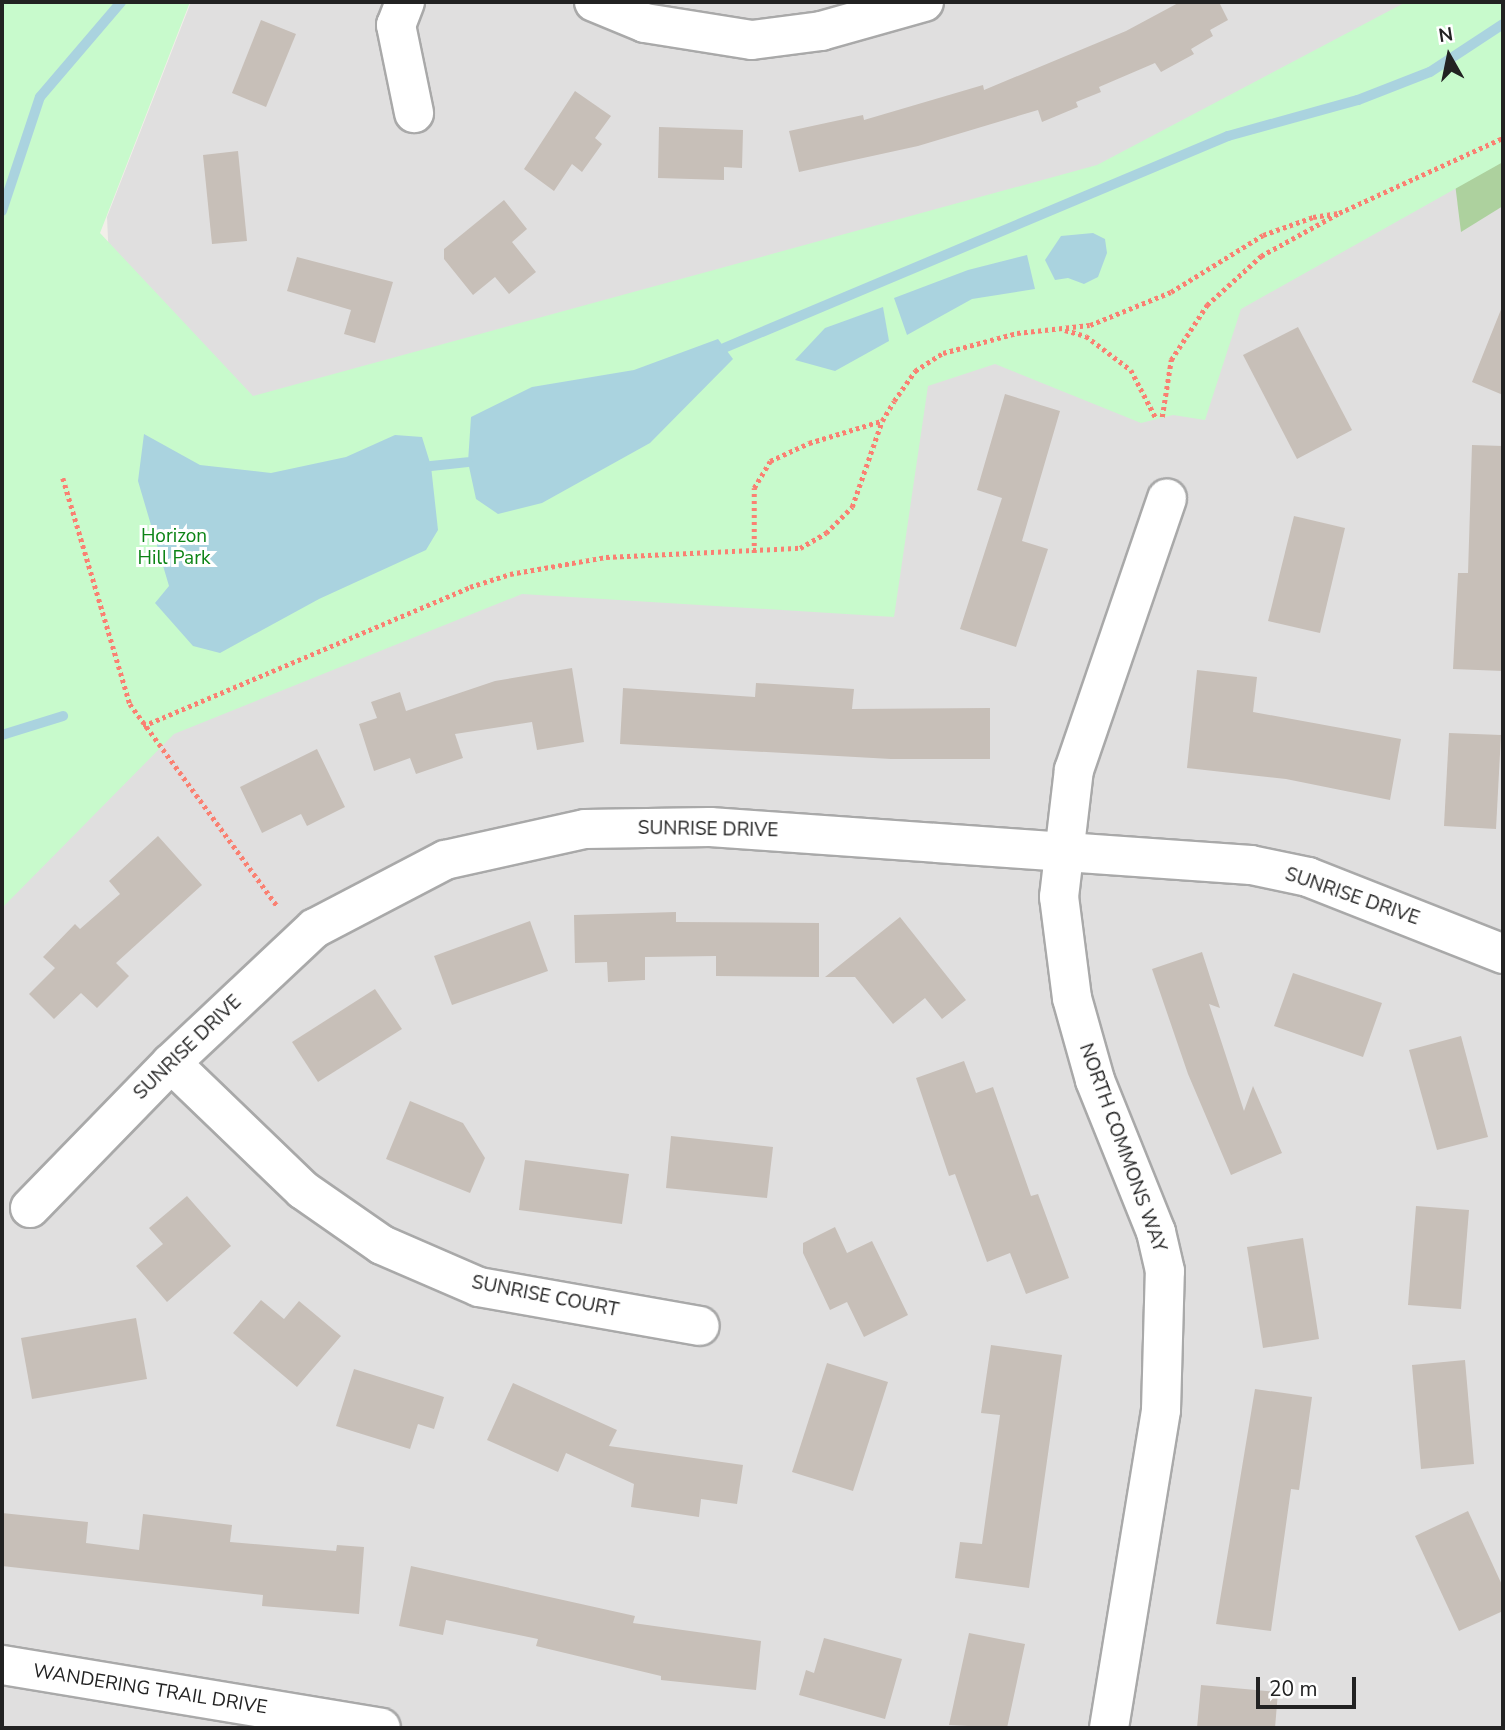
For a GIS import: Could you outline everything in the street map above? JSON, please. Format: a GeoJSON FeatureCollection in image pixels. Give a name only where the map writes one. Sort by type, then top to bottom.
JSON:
{"type":"FeatureCollection","features":[{"type":"Feature","properties":{"kind":"street"},"geometry":{"type":"LineString","coordinates":[[405,2],[396,25],[414,113]]}},
{"type":"Feature","properties":{"kind":"street"},"geometry":{"type":"LineString","coordinates":[[594,2],[645,23],[752,40],[821,31],[924,2]]}},
{"type":"Feature","properties":{"kind":"street","name":"NORTH COMMONS WAY"},"geometry":{"type":"LineString","coordinates":[[1109,1728],[1161,1410],[1165,1271],[1156,1232],[1095,1080],[1072,998],[1059,897],[1062,849],[1074,770],[1167,499]]}},
{"type":"Feature","properties":{"kind":"street","name":"SUNRISE DRIVE"},"geometry":{"type":"LineString","coordinates":[[30,1208],[172,1063],[315,928],[445,860],[585,829],[710,827],[1062,849],[1251,865],[1308,877],[1503,954]]}},
{"type":"Feature","properties":{"kind":"street","name":"SUNRISE COURT"},"geometry":{"type":"LineString","coordinates":[[172,1063],[303,1191],[382,1245],[479,1287],[700,1326]]}},
{"type":"Feature","properties":{"kind":"street","name":"WANDERING TRAIL DRIVE"},"geometry":{"type":"LineString","coordinates":[[2,1665],[382,1728]]}},
{"type":"Feature","properties":{"kind":"path"},"geometry":{"type":"LineString","coordinates":[[1063,329],[1086,336],[1131,370],[1159,417],[1171,360],[1208,304],[1261,257],[1339,213],[1503,138]]}},
{"type":"Feature","properties":{"kind":"path"},"geometry":{"type":"LineString","coordinates":[[143,726],[470,587],[510,574],[606,557],[754,553],[800,548],[826,533],[852,506],[882,421],[915,371],[943,353],[1017,334],[1090,325],[1159,297],[1263,235],[1313,217],[1339,213]]}},
{"type":"Feature","properties":{"kind":"path"},"geometry":{"type":"LineString","coordinates":[[754,553],[754,488],[770,461],[809,443],[882,421]]}},
{"type":"Feature","properties":{"kind":"path"},"geometry":{"type":"LineString","coordinates":[[63,478],[130,704],[143,726],[278,907]]}},
{"type":"Feature","properties":{"kind":"shaded area"},"geometry":{"type":"Polygon","coordinates":[[[191,2],[1503,2],[1503,1728],[2,1728],[2,827],[131,746],[107,217],[191,2]]]}},
{"type":"Feature","properties":{"kind":"green space","name":"Horizon Hill Park"},"geometry":{"type":"Polygon","coordinates":[[[2,2],[190,2],[100,233],[253,396],[1097,165],[1406,2],[1503,2],[1503,162],[1241,309],[1205,420],[1173,415],[1141,423],[995,364],[928,386],[894,617],[522,594],[174,734],[2,908],[2,2]]]}},
{"type":"Feature","properties":{"kind":"green space"},"geometry":{"type":"Polygon","coordinates":[[[1503,2],[1503,206],[1461,232],[1447,119],[1503,2]]]}},
{"type":"Feature","properties":{"kind":"water"},"geometry":{"type":"Polygon","coordinates":[[[1093,233],[1105,239],[1107,253],[1098,277],[1084,284],[1068,278],[1055,280],[1045,260],[1061,236],[1093,233]]]}},
{"type":"Feature","properties":{"kind":"water"},"geometry":{"type":"Polygon","coordinates":[[[1027,255],[1035,289],[972,299],[907,335],[894,298],[968,270],[1027,255]]]}},
{"type":"Feature","properties":{"kind":"water"},"geometry":{"type":"Polygon","coordinates":[[[883,307],[889,341],[835,371],[795,360],[825,328],[883,307]]]}},
{"type":"Feature","properties":{"kind":"water"},"geometry":{"type":"Polygon","coordinates":[[[718,339],[733,359],[650,443],[542,503],[498,514],[476,499],[468,462],[471,417],[532,387],[634,370],[718,339]]]}},
{"type":"Feature","properties":{"kind":"water"},"geometry":{"type":"Polygon","coordinates":[[[144,434],[200,465],[271,473],[346,457],[395,435],[422,437],[431,466],[438,530],[426,550],[319,599],[220,653],[193,646],[155,603],[169,586],[138,481],[144,434]]]}},
{"type":"Feature","properties":{"kind":"building"},"geometry":{"type":"Polygon","coordinates":[[[1180,2],[1219,2],[1228,20],[1210,30],[1213,36],[1191,49],[1194,54],[1161,72],[1155,63],[1099,87],[1101,92],[1076,102],[1078,107],[1042,122],[1038,110],[918,146],[799,172],[789,131],[863,115],[864,120],[983,85],[984,90],[1126,31],[1180,2]]]}},
{"type":"Feature","properties":{"kind":"building"},"geometry":{"type":"Polygon","coordinates":[[[261,20],[296,34],[266,107],[232,93],[261,20]]]}},
{"type":"Feature","properties":{"kind":"building"},"geometry":{"type":"Polygon","coordinates":[[[575,91],[611,116],[595,138],[602,144],[582,172],[572,164],[554,191],[524,169],[575,91]]]}},
{"type":"Feature","properties":{"kind":"building"},"geometry":{"type":"Polygon","coordinates":[[[659,127],[743,130],[742,168],[724,167],[724,180],[658,178],[659,127]]]}},
{"type":"Feature","properties":{"kind":"building"},"geometry":{"type":"Polygon","coordinates":[[[238,151],[247,241],[212,244],[203,155],[238,151]]]}},
{"type":"Feature","properties":{"kind":"building"},"geometry":{"type":"Polygon","coordinates":[[[504,200],[527,229],[512,242],[536,272],[509,294],[495,277],[473,295],[444,259],[444,249],[504,200]]]}},
{"type":"Feature","properties":{"kind":"building"},"geometry":{"type":"Polygon","coordinates":[[[297,257],[393,282],[375,343],[344,334],[351,310],[287,291],[297,257]]]}},
{"type":"Feature","properties":{"kind":"building"},"geometry":{"type":"Polygon","coordinates":[[[1503,307],[1503,395],[1472,382],[1503,307]]]}},
{"type":"Feature","properties":{"kind":"building"},"geometry":{"type":"Polygon","coordinates":[[[1298,327],[1352,430],[1297,459],[1243,355],[1298,327]]]}},
{"type":"Feature","properties":{"kind":"building"},"geometry":{"type":"Polygon","coordinates":[[[1005,394],[1060,411],[1022,541],[1048,549],[1016,647],[960,629],[1002,498],[977,490],[1005,394]]]}},
{"type":"Feature","properties":{"kind":"building"},"geometry":{"type":"Polygon","coordinates":[[[1472,445],[1503,446],[1503,671],[1453,669],[1458,573],[1468,573],[1472,445]]]}},
{"type":"Feature","properties":{"kind":"building"},"geometry":{"type":"Polygon","coordinates":[[[1294,516],[1345,528],[1320,633],[1268,621],[1294,516]]]}},
{"type":"Feature","properties":{"kind":"building"},"geometry":{"type":"Polygon","coordinates":[[[572,668],[584,742],[537,750],[532,722],[455,734],[463,758],[416,774],[410,758],[374,771],[359,724],[377,718],[371,702],[400,692],[406,711],[495,681],[572,668]]]}},
{"type":"Feature","properties":{"kind":"building"},"geometry":{"type":"Polygon","coordinates":[[[1197,670],[1257,677],[1253,712],[1401,739],[1390,800],[1286,779],[1187,768],[1197,670]]]}},
{"type":"Feature","properties":{"kind":"building"},"geometry":{"type":"Polygon","coordinates":[[[756,683],[854,689],[852,709],[990,708],[990,759],[891,759],[620,744],[623,688],[755,697],[756,683]]]}},
{"type":"Feature","properties":{"kind":"building"},"geometry":{"type":"Polygon","coordinates":[[[1449,733],[1501,735],[1496,829],[1444,826],[1449,733]]]}},
{"type":"Feature","properties":{"kind":"building"},"geometry":{"type":"Polygon","coordinates":[[[317,749],[345,807],[307,826],[301,814],[262,833],[240,787],[317,749]]]}},
{"type":"Feature","properties":{"kind":"building"},"geometry":{"type":"Polygon","coordinates":[[[158,836],[202,885],[116,963],[129,976],[97,1008],[81,993],[54,1019],[29,994],[55,968],[43,957],[75,924],[80,929],[120,894],[109,881],[158,836]]]}},
{"type":"Feature","properties":{"kind":"building"},"geometry":{"type":"Polygon","coordinates":[[[676,912],[676,922],[819,923],[819,977],[716,976],[716,956],[645,957],[645,980],[608,982],[607,962],[575,963],[574,915],[676,912]]]}},
{"type":"Feature","properties":{"kind":"building"},"geometry":{"type":"Polygon","coordinates":[[[900,917],[966,1000],[942,1019],[925,998],[893,1024],[855,977],[825,977],[900,917]]]}},
{"type":"Feature","properties":{"kind":"building"},"geometry":{"type":"Polygon","coordinates":[[[530,921],[548,971],[452,1005],[434,956],[530,921]]]}},
{"type":"Feature","properties":{"kind":"building"},"geometry":{"type":"Polygon","coordinates":[[[1202,952],[1220,1008],[1209,1004],[1244,1111],[1253,1086],[1282,1153],[1231,1175],[1188,1074],[1152,969],[1202,952]]]}},
{"type":"Feature","properties":{"kind":"building"},"geometry":{"type":"Polygon","coordinates":[[[1293,973],[1382,1003],[1363,1057],[1274,1026],[1293,973]]]}},
{"type":"Feature","properties":{"kind":"building"},"geometry":{"type":"Polygon","coordinates":[[[375,989],[402,1029],[318,1082],[292,1042],[375,989]]]}},
{"type":"Feature","properties":{"kind":"building"},"geometry":{"type":"Polygon","coordinates":[[[1461,1036],[1488,1137],[1437,1150],[1409,1050],[1461,1036]]]}},
{"type":"Feature","properties":{"kind":"building"},"geometry":{"type":"Polygon","coordinates":[[[964,1061],[976,1093],[993,1087],[1031,1196],[1038,1194],[1069,1278],[1026,1294],[1010,1253],[987,1262],[955,1174],[949,1176],[916,1078],[964,1061]]]}},
{"type":"Feature","properties":{"kind":"building"},"geometry":{"type":"Polygon","coordinates":[[[410,1101],[463,1123],[485,1158],[470,1193],[386,1159],[410,1101]]]}},
{"type":"Feature","properties":{"kind":"building"},"geometry":{"type":"Polygon","coordinates":[[[671,1136],[773,1147],[767,1198],[666,1188],[671,1136]]]}},
{"type":"Feature","properties":{"kind":"building"},"geometry":{"type":"Polygon","coordinates":[[[525,1160],[629,1174],[622,1224],[519,1210],[525,1160]]]}},
{"type":"Feature","properties":{"kind":"building"},"geometry":{"type":"Polygon","coordinates":[[[187,1196],[231,1246],[167,1302],[136,1266],[163,1244],[149,1228],[187,1196]]]}},
{"type":"Feature","properties":{"kind":"building"},"geometry":{"type":"Polygon","coordinates":[[[1416,1206],[1469,1210],[1461,1309],[1408,1305],[1416,1206]]]}},
{"type":"Feature","properties":{"kind":"building"},"geometry":{"type":"Polygon","coordinates":[[[835,1227],[847,1253],[872,1241],[908,1315],[864,1337],[847,1302],[830,1310],[803,1253],[803,1243],[835,1227]]]}},
{"type":"Feature","properties":{"kind":"building"},"geometry":{"type":"Polygon","coordinates":[[[1303,1238],[1319,1339],[1263,1348],[1247,1247],[1303,1238]]]}},
{"type":"Feature","properties":{"kind":"building"},"geometry":{"type":"Polygon","coordinates":[[[261,1300],[284,1319],[299,1301],[341,1336],[297,1387],[233,1333],[261,1300]]]}},
{"type":"Feature","properties":{"kind":"building"},"geometry":{"type":"Polygon","coordinates":[[[136,1318],[147,1379],[32,1399],[21,1338],[136,1318]]]}},
{"type":"Feature","properties":{"kind":"building"},"geometry":{"type":"Polygon","coordinates":[[[991,1345],[1062,1355],[1029,1588],[955,1578],[960,1542],[982,1544],[1000,1415],[981,1413],[991,1345]]]}},
{"type":"Feature","properties":{"kind":"building"},"geometry":{"type":"Polygon","coordinates":[[[1465,1360],[1474,1464],[1421,1469],[1412,1365],[1465,1360]]]}},
{"type":"Feature","properties":{"kind":"building"},"geometry":{"type":"Polygon","coordinates":[[[827,1363],[888,1382],[853,1491],[792,1472],[827,1363]]]}},
{"type":"Feature","properties":{"kind":"building"},"geometry":{"type":"Polygon","coordinates":[[[354,1369],[444,1397],[434,1429],[418,1424],[410,1449],[336,1426],[354,1369]]]}},
{"type":"Feature","properties":{"kind":"building"},"geometry":{"type":"Polygon","coordinates":[[[513,1383],[617,1430],[609,1446],[743,1465],[737,1504],[701,1499],[699,1517],[631,1507],[634,1484],[566,1453],[558,1472],[487,1440],[513,1383]]]}},
{"type":"Feature","properties":{"kind":"building"},"geometry":{"type":"Polygon","coordinates":[[[1255,1389],[1312,1397],[1299,1490],[1291,1489],[1271,1631],[1216,1624],[1255,1389]]]}},
{"type":"Feature","properties":{"kind":"building"},"geometry":{"type":"Polygon","coordinates":[[[1468,1511],[1503,1587],[1503,1611],[1459,1631],[1415,1536],[1468,1511]]]}},
{"type":"Feature","properties":{"kind":"building"},"geometry":{"type":"Polygon","coordinates":[[[2,1513],[88,1522],[86,1543],[139,1550],[143,1514],[232,1525],[230,1542],[336,1551],[337,1545],[364,1547],[359,1614],[262,1606],[263,1595],[2,1566],[2,1513]]]}},
{"type":"Feature","properties":{"kind":"building"},"geometry":{"type":"Polygon","coordinates":[[[411,1566],[635,1616],[633,1623],[761,1641],[756,1690],[661,1680],[661,1676],[536,1646],[538,1639],[446,1620],[443,1635],[399,1626],[411,1566]]]}},
{"type":"Feature","properties":{"kind":"building"},"geometry":{"type":"Polygon","coordinates":[[[969,1633],[1025,1644],[1007,1728],[949,1725],[969,1633]]]}},
{"type":"Feature","properties":{"kind":"building"},"geometry":{"type":"Polygon","coordinates":[[[824,1638],[902,1659],[885,1719],[799,1695],[806,1670],[814,1673],[824,1638]]]}},
{"type":"Feature","properties":{"kind":"building"},"geometry":{"type":"Polygon","coordinates":[[[1201,1685],[1278,1692],[1275,1728],[1197,1728],[1201,1685]]]}},
{"type":"Feature","properties":{"kind":"waterway"},"geometry":{"type":"LineString","coordinates":[[2,211],[40,97],[121,2]]}},
{"type":"Feature","properties":{"kind":"waterway"},"geometry":{"type":"LineString","coordinates":[[724,348],[1228,136],[1358,100],[1430,72],[1503,24]]}},
{"type":"Feature","properties":{"kind":"waterway"},"geometry":{"type":"LineString","coordinates":[[431,466],[468,462]]}},
{"type":"Feature","properties":{"kind":"waterway"},"geometry":{"type":"LineString","coordinates":[[2,735],[63,716]]}}]}
